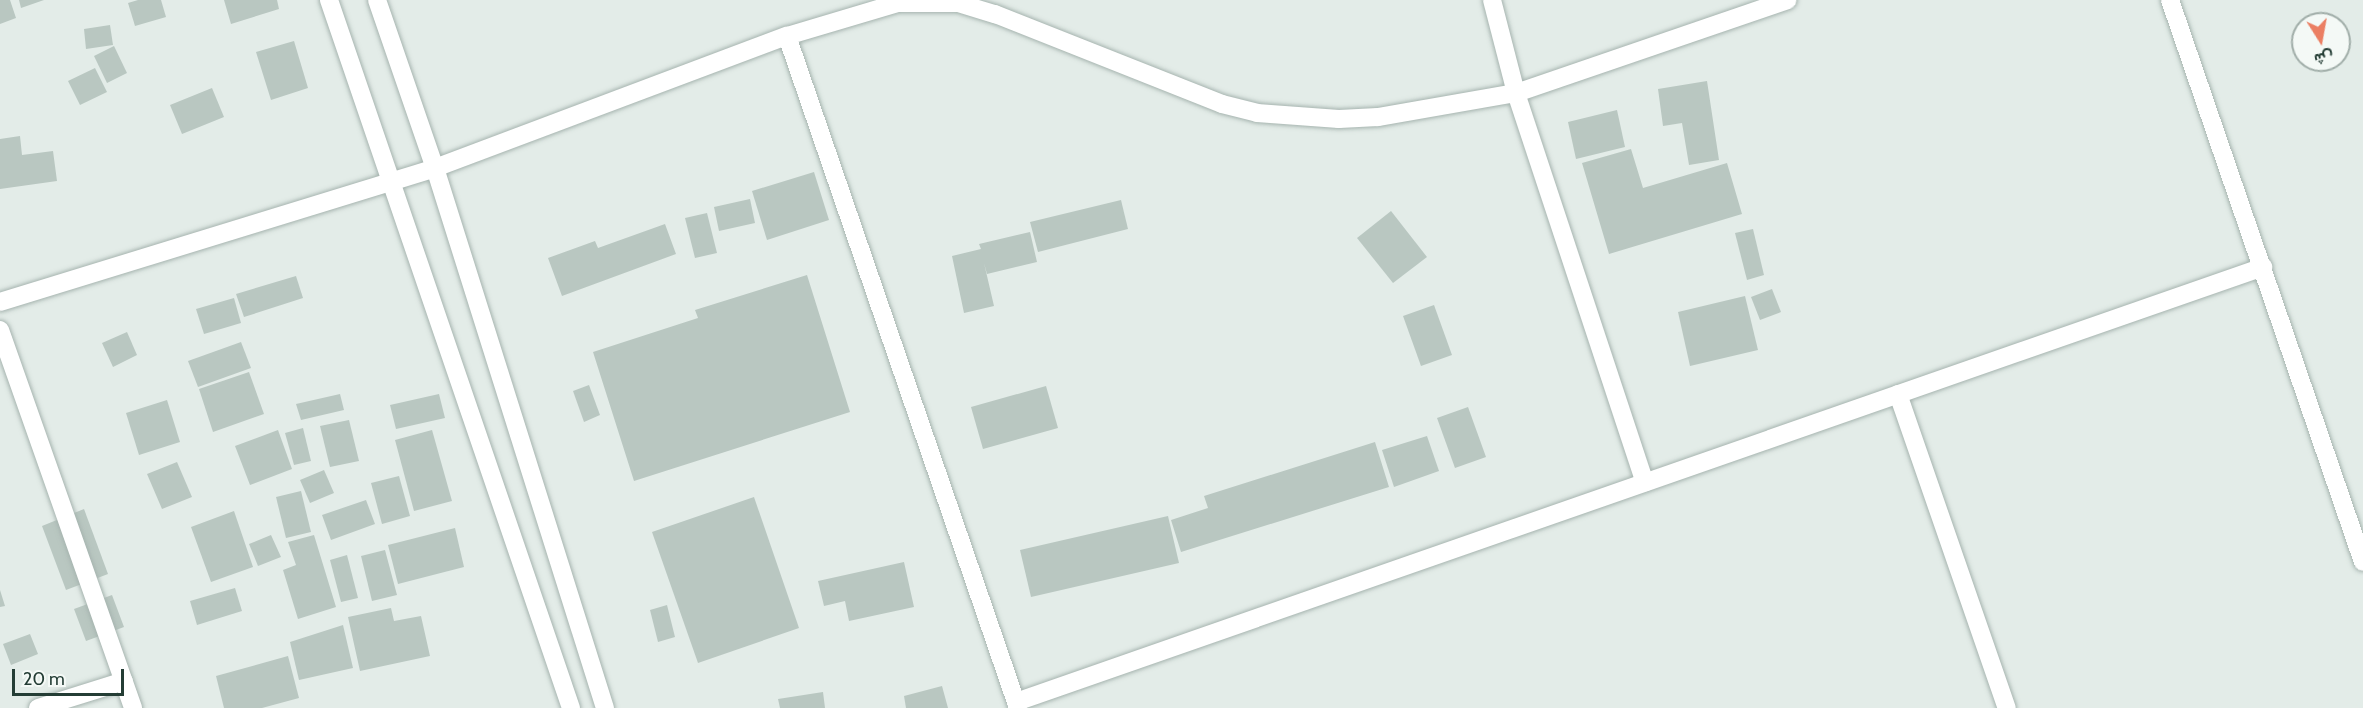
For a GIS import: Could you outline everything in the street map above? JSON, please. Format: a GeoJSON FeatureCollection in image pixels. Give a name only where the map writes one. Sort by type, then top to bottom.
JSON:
{"type":"FeatureCollection","features":[{"type":"Feature","properties":{"kind":"street"},"geometry":{"type":"LineString","coordinates":[[329,0],[388,180],[571,708]]}},
{"type":"Feature","properties":{"kind":"street"},"geometry":{"type":"LineString","coordinates":[[377,0],[435,168],[605,708]]}},
{"type":"Feature","properties":{"kind":"street"},"geometry":{"type":"LineString","coordinates":[[1492,0],[1516,93],[1645,482]]}},
{"type":"Feature","properties":{"kind":"street"},"geometry":{"type":"LineString","coordinates":[[0,302],[388,180],[435,168],[787,36],[898,3],[959,2],[1222,104],[1257,113],[1339,119],[1378,117],[1516,93],[1787,0]]}},
{"type":"Feature","properties":{"kind":"street"},"geometry":{"type":"LineString","coordinates":[[2170,0],[2363,562]]}},
{"type":"Feature","properties":{"kind":"street"},"geometry":{"type":"LineString","coordinates":[[787,36],[1017,705],[1645,482],[2263,267]]}},
{"type":"Feature","properties":{"kind":"street"},"geometry":{"type":"LineString","coordinates":[[0,330],[133,708]]}},
{"type":"Feature","properties":{"kind":"street"},"geometry":{"type":"LineString","coordinates":[[1898,394],[2007,708]]}},
{"type":"Feature","properties":{"kind":"street"},"geometry":{"type":"LineString","coordinates":[[38,708],[124,681]]}},
{"type":"Feature","properties":{"kind":"building"},"geometry":{"type":"Polygon","coordinates":[[[0,0],[10,0],[16,18],[0,24],[0,0]]]}},
{"type":"Feature","properties":{"kind":"building"},"geometry":{"type":"Polygon","coordinates":[[[19,0],[44,0],[21,8],[19,0]]]}},
{"type":"Feature","properties":{"kind":"building"},"geometry":{"type":"Polygon","coordinates":[[[138,0],[161,0],[166,17],[135,26],[128,3],[138,0]]]}},
{"type":"Feature","properties":{"kind":"building"},"geometry":{"type":"Polygon","coordinates":[[[224,0],[277,0],[279,9],[231,24],[224,0]]]}},
{"type":"Feature","properties":{"kind":"building"},"geometry":{"type":"Polygon","coordinates":[[[110,25],[113,45],[86,49],[84,29],[110,25]]]}},
{"type":"Feature","properties":{"kind":"building"},"geometry":{"type":"Polygon","coordinates":[[[294,41],[308,88],[271,100],[256,52],[294,41]]]}},
{"type":"Feature","properties":{"kind":"building"},"geometry":{"type":"Polygon","coordinates":[[[114,46],[127,73],[107,83],[94,56],[114,46]]]}},
{"type":"Feature","properties":{"kind":"building"},"geometry":{"type":"Polygon","coordinates":[[[95,68],[107,92],[80,105],[68,81],[95,68]]]}},
{"type":"Feature","properties":{"kind":"building"},"geometry":{"type":"Polygon","coordinates":[[[1707,81],[1719,160],[1689,165],[1682,123],[1663,126],[1658,89],[1707,81]]]}},
{"type":"Feature","properties":{"kind":"building"},"geometry":{"type":"Polygon","coordinates":[[[212,88],[224,117],[182,134],[170,105],[212,88]]]}},
{"type":"Feature","properties":{"kind":"building"},"geometry":{"type":"Polygon","coordinates":[[[1617,110],[1625,147],[1576,159],[1568,122],[1617,110]]]}},
{"type":"Feature","properties":{"kind":"building"},"geometry":{"type":"Polygon","coordinates":[[[20,136],[22,155],[53,151],[57,181],[0,189],[0,139],[20,136]]]}},
{"type":"Feature","properties":{"kind":"building"},"geometry":{"type":"Polygon","coordinates":[[[1631,149],[1643,188],[1727,163],[1742,214],[1609,254],[1582,163],[1631,149]]]}},
{"type":"Feature","properties":{"kind":"building"},"geometry":{"type":"Polygon","coordinates":[[[814,172],[829,220],[767,240],[752,191],[814,172]]]}},
{"type":"Feature","properties":{"kind":"building"},"geometry":{"type":"Polygon","coordinates":[[[750,199],[755,223],[719,231],[714,207],[750,199]]]}},
{"type":"Feature","properties":{"kind":"building"},"geometry":{"type":"Polygon","coordinates":[[[1121,200],[1128,229],[1038,252],[1030,222],[1121,200]]]}},
{"type":"Feature","properties":{"kind":"building"},"geometry":{"type":"Polygon","coordinates":[[[1391,211],[1427,257],[1393,283],[1357,238],[1391,211]]]}},
{"type":"Feature","properties":{"kind":"building"},"geometry":{"type":"Polygon","coordinates":[[[707,213],[717,253],[695,258],[685,218],[707,213]]]}},
{"type":"Feature","properties":{"kind":"building"},"geometry":{"type":"Polygon","coordinates":[[[665,224],[676,254],[562,296],[548,258],[595,241],[598,248],[665,224]]]}},
{"type":"Feature","properties":{"kind":"building"},"geometry":{"type":"Polygon","coordinates":[[[1753,229],[1764,275],[1747,280],[1735,233],[1753,229]]]}},
{"type":"Feature","properties":{"kind":"building"},"geometry":{"type":"Polygon","coordinates":[[[1030,232],[1037,262],[987,274],[984,263],[994,306],[964,313],[952,256],[981,249],[979,244],[1030,232]]]}},
{"type":"Feature","properties":{"kind":"building"},"geometry":{"type":"Polygon","coordinates":[[[807,275],[850,412],[634,481],[593,352],[698,318],[695,310],[807,275]]]}},
{"type":"Feature","properties":{"kind":"building"},"geometry":{"type":"Polygon","coordinates":[[[296,276],[303,298],[244,317],[236,294],[296,276]]]}},
{"type":"Feature","properties":{"kind":"building"},"geometry":{"type":"Polygon","coordinates":[[[1772,289],[1781,312],[1760,320],[1751,297],[1772,289]]]}},
{"type":"Feature","properties":{"kind":"building"},"geometry":{"type":"Polygon","coordinates":[[[1745,296],[1758,350],[1690,366],[1678,312],[1745,296]]]}},
{"type":"Feature","properties":{"kind":"building"},"geometry":{"type":"Polygon","coordinates":[[[234,298],[241,323],[204,334],[196,309],[234,298]]]}},
{"type":"Feature","properties":{"kind":"building"},"geometry":{"type":"Polygon","coordinates":[[[1434,305],[1452,355],[1421,366],[1403,316],[1434,305]]]}},
{"type":"Feature","properties":{"kind":"building"},"geometry":{"type":"Polygon","coordinates":[[[127,332],[137,355],[113,367],[102,343],[127,332]]]}},
{"type":"Feature","properties":{"kind":"building"},"geometry":{"type":"Polygon","coordinates":[[[241,342],[251,368],[198,387],[188,361],[241,342]]]}},
{"type":"Feature","properties":{"kind":"building"},"geometry":{"type":"Polygon","coordinates":[[[249,372],[264,414],[213,432],[199,389],[249,372]]]}},
{"type":"Feature","properties":{"kind":"building"},"geometry":{"type":"Polygon","coordinates":[[[589,385],[600,415],[584,422],[573,391],[589,385]]]}},
{"type":"Feature","properties":{"kind":"building"},"geometry":{"type":"Polygon","coordinates":[[[1046,386],[1058,428],[983,449],[971,407],[1046,386]]]}},
{"type":"Feature","properties":{"kind":"building"},"geometry":{"type":"Polygon","coordinates":[[[340,394],[344,410],[301,420],[296,404],[340,394]]]}},
{"type":"Feature","properties":{"kind":"building"},"geometry":{"type":"Polygon","coordinates":[[[439,394],[445,418],[396,429],[390,405],[439,394]]]}},
{"type":"Feature","properties":{"kind":"building"},"geometry":{"type":"Polygon","coordinates":[[[167,400],[180,442],[139,455],[126,413],[167,400]]]}},
{"type":"Feature","properties":{"kind":"building"},"geometry":{"type":"Polygon","coordinates":[[[1468,407],[1486,457],[1455,468],[1437,418],[1468,407]]]}},
{"type":"Feature","properties":{"kind":"building"},"geometry":{"type":"Polygon","coordinates":[[[349,420],[359,461],[330,467],[320,426],[349,420]]]}},
{"type":"Feature","properties":{"kind":"building"},"geometry":{"type":"Polygon","coordinates":[[[303,428],[311,461],[294,465],[285,433],[303,428]]]}},
{"type":"Feature","properties":{"kind":"building"},"geometry":{"type":"Polygon","coordinates":[[[278,430],[292,469],[250,485],[235,446],[278,430]]]}},
{"type":"Feature","properties":{"kind":"building"},"geometry":{"type":"Polygon","coordinates":[[[432,430],[452,501],[414,511],[395,440],[432,430]]]}},
{"type":"Feature","properties":{"kind":"building"},"geometry":{"type":"Polygon","coordinates":[[[1427,436],[1439,471],[1394,487],[1382,450],[1427,436]]]}},
{"type":"Feature","properties":{"kind":"building"},"geometry":{"type":"Polygon","coordinates":[[[1375,442],[1389,487],[1181,552],[1171,520],[1208,508],[1204,496],[1375,442]]]}},
{"type":"Feature","properties":{"kind":"building"},"geometry":{"type":"Polygon","coordinates":[[[177,462],[192,497],[162,509],[147,474],[177,462]]]}},
{"type":"Feature","properties":{"kind":"building"},"geometry":{"type":"Polygon","coordinates":[[[324,470],[334,493],[310,503],[300,480],[324,470]]]}},
{"type":"Feature","properties":{"kind":"building"},"geometry":{"type":"Polygon","coordinates":[[[399,476],[410,516],[382,524],[371,483],[399,476]]]}},
{"type":"Feature","properties":{"kind":"building"},"geometry":{"type":"Polygon","coordinates":[[[301,491],[311,532],[286,538],[276,497],[301,491]]]}},
{"type":"Feature","properties":{"kind":"building"},"geometry":{"type":"Polygon","coordinates":[[[754,497],[799,628],[698,663],[652,532],[754,497]]]}},
{"type":"Feature","properties":{"kind":"building"},"geometry":{"type":"Polygon","coordinates":[[[366,500],[375,524],[331,540],[322,515],[366,500]]]}},
{"type":"Feature","properties":{"kind":"building"},"geometry":{"type":"Polygon","coordinates":[[[84,509],[108,574],[66,590],[42,526],[84,509]]]}},
{"type":"Feature","properties":{"kind":"building"},"geometry":{"type":"Polygon","coordinates":[[[234,511],[253,567],[211,582],[191,527],[234,511]]]}},
{"type":"Feature","properties":{"kind":"building"},"geometry":{"type":"Polygon","coordinates":[[[1168,516],[1179,563],[1031,597],[1020,550],[1168,516]]]}},
{"type":"Feature","properties":{"kind":"building"},"geometry":{"type":"Polygon","coordinates":[[[455,528],[464,567],[398,584],[388,545],[455,528]]]}},
{"type":"Feature","properties":{"kind":"building"},"geometry":{"type":"Polygon","coordinates":[[[271,535],[281,557],[258,566],[249,544],[271,535]]]}},
{"type":"Feature","properties":{"kind":"building"},"geometry":{"type":"Polygon","coordinates":[[[314,535],[336,607],[298,619],[283,570],[296,565],[288,542],[314,535]]]}},
{"type":"Feature","properties":{"kind":"building"},"geometry":{"type":"Polygon","coordinates":[[[385,550],[397,595],[372,601],[361,556],[385,550]]]}},
{"type":"Feature","properties":{"kind":"building"},"geometry":{"type":"Polygon","coordinates":[[[347,555],[358,598],[341,602],[330,560],[347,555]]]}},
{"type":"Feature","properties":{"kind":"building"},"geometry":{"type":"Polygon","coordinates":[[[904,562],[914,607],[849,621],[845,601],[824,606],[818,581],[904,562]]]}},
{"type":"Feature","properties":{"kind":"building"},"geometry":{"type":"Polygon","coordinates":[[[235,588],[242,611],[197,625],[190,601],[235,588]]]}},
{"type":"Feature","properties":{"kind":"building"},"geometry":{"type":"Polygon","coordinates":[[[0,590],[5,606],[0,607],[0,590]]]}},
{"type":"Feature","properties":{"kind":"building"},"geometry":{"type":"Polygon","coordinates":[[[112,595],[124,627],[86,641],[74,609],[112,595]]]}},
{"type":"Feature","properties":{"kind":"building"},"geometry":{"type":"Polygon","coordinates":[[[667,605],[675,637],[658,642],[650,610],[667,605]]]}},
{"type":"Feature","properties":{"kind":"building"},"geometry":{"type":"Polygon","coordinates":[[[391,608],[394,621],[421,616],[430,656],[360,671],[348,617],[391,608]]]}},
{"type":"Feature","properties":{"kind":"building"},"geometry":{"type":"Polygon","coordinates":[[[343,625],[353,668],[299,680],[290,642],[343,625]]]}},
{"type":"Feature","properties":{"kind":"building"},"geometry":{"type":"Polygon","coordinates":[[[30,634],[38,654],[11,665],[3,644],[30,634]]]}},
{"type":"Feature","properties":{"kind":"building"},"geometry":{"type":"Polygon","coordinates":[[[288,656],[299,698],[262,708],[224,708],[216,676],[288,656]]]}},
{"type":"Feature","properties":{"kind":"building"},"geometry":{"type":"Polygon","coordinates":[[[942,686],[948,708],[906,708],[904,696],[942,686]]]}},
{"type":"Feature","properties":{"kind":"building"},"geometry":{"type":"Polygon","coordinates":[[[823,692],[825,708],[780,708],[778,699],[823,692]]]}}]}
